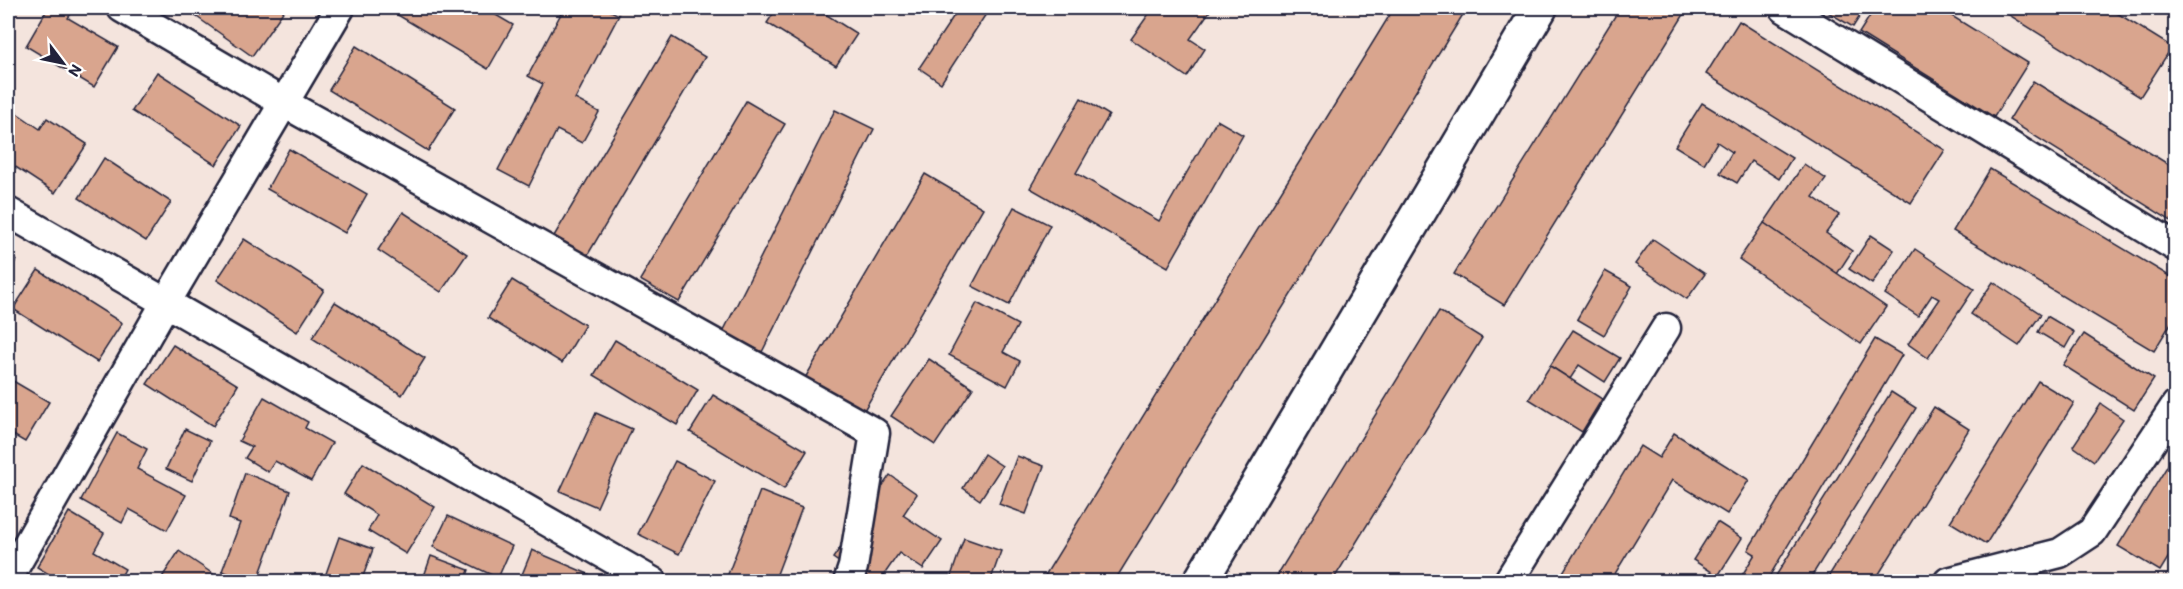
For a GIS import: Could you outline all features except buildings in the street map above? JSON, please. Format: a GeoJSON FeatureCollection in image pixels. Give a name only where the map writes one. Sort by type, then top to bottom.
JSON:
{"type":"FeatureCollection","features":[{"type":"Feature","properties":{"kind":"street"},"geometry":{"type":"LineString","coordinates":[[122,8],[284,103],[875,433],[853,567],[848,582]]}},
{"type":"Feature","properties":{"kind":"street"},"geometry":{"type":"LineString","coordinates":[[12,577],[165,304],[340,8]]}},
{"type":"Feature","properties":{"kind":"street"},"geometry":{"type":"LineString","coordinates":[[1200,582],[1540,8]]}},
{"type":"Feature","properties":{"kind":"street"},"geometry":{"type":"LineString","coordinates":[[1784,8],[2175,247]]}},
{"type":"Feature","properties":{"kind":"street"},"geometry":{"type":"LineString","coordinates":[[8,212],[653,582]]}},
{"type":"Feature","properties":{"kind":"street"},"geometry":{"type":"LineString","coordinates":[[1508,582],[1666,328]]}},
{"type":"Feature","properties":{"kind":"street"},"geometry":{"type":"LineString","coordinates":[[1948,582],[2060,553],[2092,532],[2175,405]]}}]}
